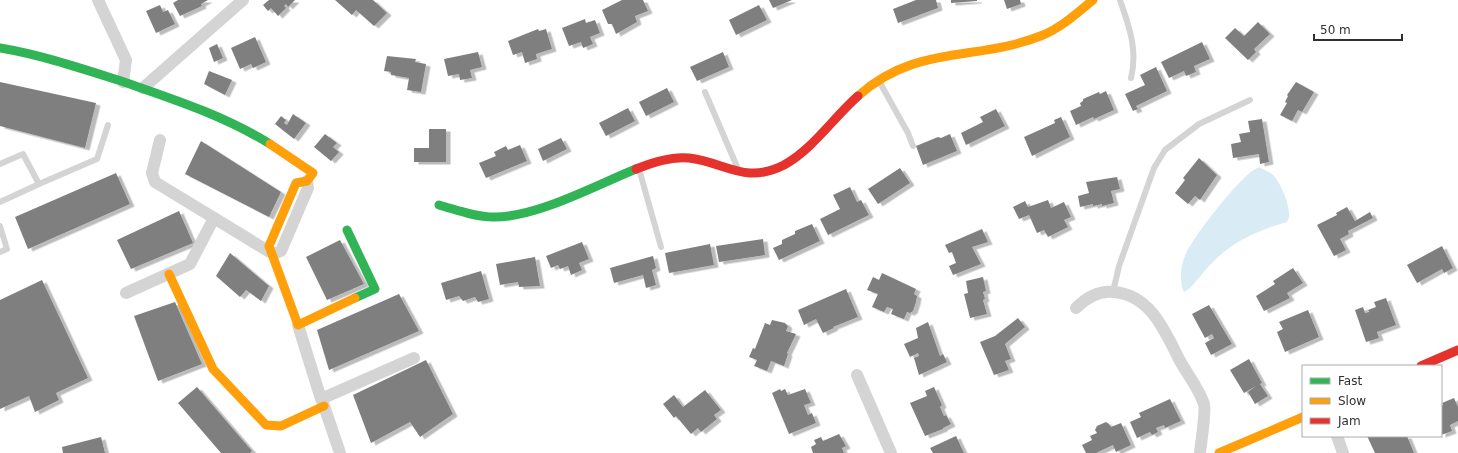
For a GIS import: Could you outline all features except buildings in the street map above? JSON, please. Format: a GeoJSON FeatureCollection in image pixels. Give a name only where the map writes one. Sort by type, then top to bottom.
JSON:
{"type":"FeatureCollection","features":[{"type":"Feature","properties":{"kind":"street"},"geometry":{"type":"LineString","coordinates":[[98,0],[126,60],[123,82]]}},
{"type":"Feature","properties":{"kind":"street"},"geometry":{"type":"LineString","coordinates":[[143,88],[243,0]]}},
{"type":"Feature","properties":{"kind":"street"},"geometry":{"type":"LineString","coordinates":[[439,205],[471,214],[498,217],[524,213],[664,159],[680,158],[707,163],[726,171],[740,174],[757,174],[773,170],[786,164],[798,155],[861,92],[878,80],[897,70],[932,57],[1012,45],[1042,35],[1066,22],[1093,0]]}},
{"type":"Feature","properties":{"kind":"street"},"geometry":{"type":"LineString","coordinates":[[0,48],[71,65],[143,88],[226,119],[256,135],[310,177],[308,188],[281,251],[273,254]]}},
{"type":"Feature","properties":{"kind":"street"},"geometry":{"type":"LineString","coordinates":[[160,140],[152,173],[156,182],[273,254],[298,324],[340,453]]}},
{"type":"Feature","properties":{"kind":"street"},"geometry":{"type":"LineString","coordinates":[[126,293],[190,264],[214,218]]}},
{"type":"Feature","properties":{"kind":"street"},"geometry":{"type":"LineString","coordinates":[[298,324],[375,289],[347,230]]}},
{"type":"Feature","properties":{"kind":"street"},"geometry":{"type":"LineString","coordinates":[[169,274],[213,369],[266,425],[281,426],[323,403],[414,358]]}},
{"type":"Feature","properties":{"kind":"street"},"geometry":{"type":"LineString","coordinates":[[1076,308],[1092,296],[1101,292],[1122,292],[1141,300],[1147,306],[1165,333],[1204,405],[1200,453]]}},
{"type":"Feature","properties":{"kind":"street"},"geometry":{"type":"LineString","coordinates":[[1422,365],[1458,350]]}},
{"type":"Feature","properties":{"kind":"street"},"geometry":{"type":"LineString","coordinates":[[857,375],[891,453]]}},
{"type":"Feature","properties":{"kind":"street"},"geometry":{"type":"LineString","coordinates":[[1219,453],[1302,417]]}},
{"type":"Feature","properties":{"kind":"street"},"geometry":{"type":"LineString","coordinates":[[1337,437],[1343,453]]}},
{"type":"Feature","properties":{"kind":"lane"},"geometry":{"type":"LineString","coordinates":[[1120,0],[1134,44],[1134,65],[1131,78]]}},
{"type":"Feature","properties":{"kind":"lane"},"geometry":{"type":"LineString","coordinates":[[878,80],[908,134],[912,146]]}},
{"type":"Feature","properties":{"kind":"lane"},"geometry":{"type":"LineString","coordinates":[[705,92],[740,174]]}},
{"type":"Feature","properties":{"kind":"lane"},"geometry":{"type":"LineString","coordinates":[[1114,292],[1119,266],[1154,168],[1165,150],[1199,124],[1250,100]]}},
{"type":"Feature","properties":{"kind":"lane"},"geometry":{"type":"LineString","coordinates":[[0,202],[97,159],[108,125]]}},
{"type":"Feature","properties":{"kind":"lane"},"geometry":{"type":"LineString","coordinates":[[0,164],[24,154],[39,184]]}},
{"type":"Feature","properties":{"kind":"lane"},"geometry":{"type":"LineString","coordinates":[[638,168],[661,247]]}},
{"type":"Feature","properties":{"kind":"lane"},"geometry":{"type":"LineString","coordinates":[[0,226],[7,249],[0,252]]}},
{"type":"Feature","properties":{"kind":"shaded area"},"geometry":{"type":"Polygon","coordinates":[[[1259,167],[1271,174],[1280,184],[1288,205],[1289,217],[1287,222],[1249,236],[1223,252],[1212,262],[1189,289],[1184,292],[1181,283],[1182,269],[1189,248],[1218,207],[1230,193],[1251,172],[1259,167]]]}},
{"type":"Feature","properties":{"kind":"traffic: fast"},"geometry":{"type":"LineString","coordinates":[[0,48],[31,54],[62,63],[161,95],[235,125],[270,144]]}},
{"type":"Feature","properties":{"kind":"traffic: fast"},"geometry":{"type":"LineString","coordinates":[[439,205],[480,216],[510,216],[528,212],[566,199],[636,169]]}},
{"type":"Feature","properties":{"kind":"traffic: fast"},"geometry":{"type":"LineString","coordinates":[[347,230],[375,289],[355,298]]}},
{"type":"Feature","properties":{"kind":"traffic: slow"},"geometry":{"type":"LineString","coordinates":[[858,96],[880,79],[903,68],[948,56],[1019,43],[1043,35],[1063,24],[1093,0]]}},
{"type":"Feature","properties":{"kind":"traffic: slow"},"geometry":{"type":"LineString","coordinates":[[270,144],[313,173],[307,181],[296,183],[269,246],[298,325],[355,298]]}},
{"type":"Feature","properties":{"kind":"traffic: slow"},"geometry":{"type":"LineString","coordinates":[[169,274],[213,369],[266,425],[281,426],[324,406]]}},
{"type":"Feature","properties":{"kind":"traffic: slow"},"geometry":{"type":"LineString","coordinates":[[1219,453],[1302,417]]}},
{"type":"Feature","properties":{"kind":"traffic: jam"},"geometry":{"type":"LineString","coordinates":[[636,169],[662,160],[689,158],[702,160],[746,173],[770,171],[784,165],[804,151],[858,96]]}},
{"type":"Feature","properties":{"kind":"traffic: jam"},"geometry":{"type":"LineString","coordinates":[[1423,365],[1458,350]]}}]}
